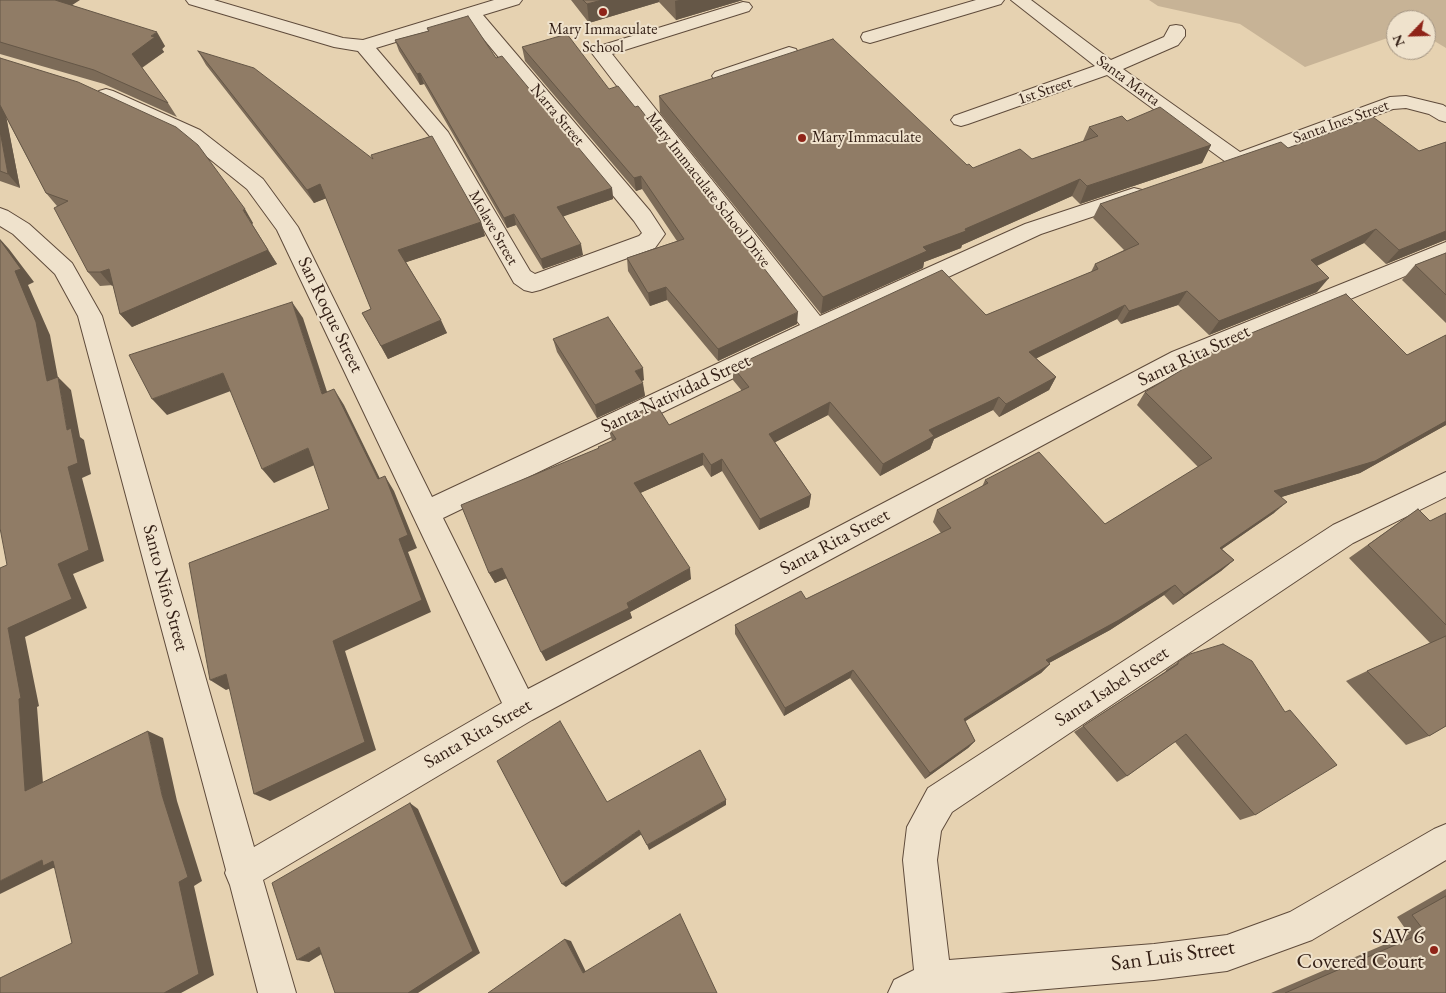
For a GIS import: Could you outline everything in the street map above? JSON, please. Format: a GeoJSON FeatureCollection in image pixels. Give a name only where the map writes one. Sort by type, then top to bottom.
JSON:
{"type":"FeatureCollection","features":[{"type":"Feature","properties":{"kind":"street"},"geometry":{"type":"LineString","coordinates":[[195,0],[341,43],[364,46],[513,0]]}},
{"type":"Feature","properties":{"kind":"street"},"geometry":{"type":"LineString","coordinates":[[870,37],[994,0]]}},
{"type":"Feature","properties":{"kind":"street","name":"Santa Marta"},"geometry":{"type":"LineString","coordinates":[[1020,0],[1109,68],[1237,160]]}},
{"type":"Feature","properties":{"kind":"street","name":"Mary Immaculate School Drive"},"geometry":{"type":"LineString","coordinates":[[743,7],[600,52],[652,101],[816,328]]}},
{"type":"Feature","properties":{"kind":"street","name":"Narra Street"},"geometry":{"type":"LineString","coordinates":[[472,13],[642,216]]}},
{"type":"Feature","properties":{"kind":"street","name":"1st Street"},"geometry":{"type":"LineString","coordinates":[[960,120],[1109,68],[1171,41],[1176,36],[1176,30]]}},
{"type":"Feature","properties":{"kind":"street","name":"Molave Street"},"geometry":{"type":"LineString","coordinates":[[364,46],[441,137],[522,277],[532,284],[647,242],[654,234],[642,216]]}},
{"type":"Feature","properties":{"kind":"street"},"geometry":{"type":"LineString","coordinates":[[706,82],[789,52]]}},
{"type":"Feature","properties":{"kind":"street","name":"San Roque Street"},"geometry":{"type":"LineString","coordinates":[[87,88],[192,135],[255,184],[287,227],[521,709]]}},
{"type":"Feature","properties":{"kind":"street","name":"Santa Ines Street"},"geometry":{"type":"LineString","coordinates":[[1237,160],[1390,103],[1406,102],[1421,105],[1436,109],[1446,116]]}},
{"type":"Feature","properties":{"kind":"street"},"geometry":{"type":"LineString","coordinates":[[1209,169],[1237,160]]}},
{"type":"Feature","properties":{"kind":"street","name":"Santa Natividad Street"},"geometry":{"type":"LineString","coordinates":[[425,513],[816,328],[1033,229],[1153,188]]}},
{"type":"Feature","properties":{"kind":"street","name":"Santo Niño Street"},"geometry":{"type":"LineString","coordinates":[[0,216],[21,229],[64,268],[90,316],[242,873],[277,993]]}},
{"type":"Feature","properties":{"kind":"street","name":"Santa Rita Street"},"geometry":{"type":"LineString","coordinates":[[242,873],[521,709],[1181,359],[1446,250]]}},
{"type":"Feature","properties":{"kind":"street","name":"Santa Isabel Street"},"geometry":{"type":"LineString","coordinates":[[920,986],[920,860],[924,827],[940,800],[1343,534],[1446,484]]}},
{"type":"Feature","properties":{"kind":"street","name":"San Luis Street"},"geometry":{"type":"LineString","coordinates":[[920,986],[1227,953],[1299,928],[1446,842]]}},
{"type":"Feature","properties":{"kind":"shaded area"},"geometry":{"type":"Polygon","coordinates":[[[1149,0],[1446,0],[1446,48],[1436,42],[1436,10],[1386,10],[1386,39],[1305,67],[1240,24],[1158,6],[1149,0]]]}},
{"type":"Feature","properties":{"kind":"building"},"geometry":{"type":"Polygon","coordinates":[[[0,0],[55,0],[157,32],[151,36],[155,37],[132,54],[168,103],[94,70],[0,42],[0,0]]]}},
{"type":"Feature","properties":{"kind":"building"},"geometry":{"type":"Polygon","coordinates":[[[583,0],[602,0],[587,4],[583,0]]]}},
{"type":"Feature","properties":{"kind":"building"},"geometry":{"type":"Polygon","coordinates":[[[468,16],[496,58],[502,56],[612,188],[557,207],[581,244],[541,259],[514,214],[504,218],[420,73],[417,74],[395,40],[429,31],[427,28],[468,16]]]}},
{"type":"Feature","properties":{"kind":"building"},"geometry":{"type":"Polygon","coordinates":[[[567,34],[609,89],[618,86],[635,107],[638,106],[798,312],[718,349],[666,287],[648,293],[627,258],[684,239],[641,176],[634,178],[522,47],[567,34]]]}},
{"type":"Feature","properties":{"kind":"building"},"geometry":{"type":"Polygon","coordinates":[[[833,39],[967,165],[969,164],[973,168],[1020,149],[1032,159],[1098,136],[1089,127],[1122,116],[1127,121],[1160,107],[1211,145],[1087,186],[1080,179],[965,229],[966,231],[923,247],[927,251],[823,297],[659,96],[833,39]]]}},
{"type":"Feature","properties":{"kind":"building"},"geometry":{"type":"Polygon","coordinates":[[[198,51],[254,68],[373,159],[371,155],[432,136],[481,222],[398,250],[441,320],[381,346],[362,313],[371,309],[320,184],[307,190],[198,51]]]}},
{"type":"Feature","properties":{"kind":"building"},"geometry":{"type":"Polygon","coordinates":[[[0,58],[78,82],[176,127],[198,145],[245,209],[243,210],[268,250],[120,314],[109,269],[100,272],[88,272],[54,208],[68,201],[46,193],[0,105],[0,58]]]}},
{"type":"Feature","properties":{"kind":"building"},"geometry":{"type":"Polygon","coordinates":[[[1373,117],[1419,151],[1446,142],[1446,231],[1399,250],[1376,229],[1311,260],[1329,278],[1219,321],[1187,291],[1129,311],[1125,305],[1029,352],[1056,377],[1006,404],[999,397],[929,430],[934,436],[883,464],[830,402],[769,434],[811,495],[760,519],[722,459],[711,465],[703,453],[634,483],[690,568],[627,603],[629,608],[541,652],[502,568],[489,573],[461,505],[599,448],[616,439],[608,427],[656,404],[669,425],[749,387],[733,367],[942,270],[986,315],[1098,269],[1095,264],[1139,244],[1100,204],[1281,142],[1288,148],[1373,117]]]}},
{"type":"Feature","properties":{"kind":"building"},"geometry":{"type":"Polygon","coordinates":[[[0,131],[8,174],[0,171],[0,131]]]}},
{"type":"Feature","properties":{"kind":"building"},"geometry":{"type":"Polygon","coordinates":[[[0,240],[21,269],[15,271],[36,322],[47,381],[58,377],[67,430],[71,428],[78,463],[68,467],[89,550],[58,564],[72,599],[8,628],[21,698],[19,699],[25,791],[148,731],[162,795],[188,877],[179,882],[199,974],[164,993],[0,993],[0,978],[72,943],[53,861],[43,866],[42,860],[0,881],[0,568],[7,565],[0,528],[0,240]]]}},
{"type":"Feature","properties":{"kind":"building"},"geometry":{"type":"Polygon","coordinates":[[[1446,253],[1446,295],[1415,265],[1446,253]]]}},
{"type":"Feature","properties":{"kind":"building"},"geometry":{"type":"Polygon","coordinates":[[[1346,294],[1407,355],[1446,335],[1446,421],[1375,461],[1274,491],[1287,502],[1220,548],[1234,560],[1184,595],[1175,585],[1119,620],[1046,660],[1050,664],[964,719],[975,741],[930,773],[853,670],[785,708],[735,625],[801,591],[806,599],[951,528],[937,510],[988,483],[985,480],[1039,452],[1105,524],[1212,458],[1145,392],[1225,344],[1346,294]]]}},
{"type":"Feature","properties":{"kind":"building"},"geometry":{"type":"Polygon","coordinates":[[[292,302],[322,394],[334,389],[378,479],[385,476],[408,535],[399,539],[422,600],[333,641],[365,742],[254,794],[226,674],[210,680],[189,563],[329,509],[308,448],[262,469],[223,373],[152,399],[129,355],[292,302]]]}},
{"type":"Feature","properties":{"kind":"building"},"geometry":{"type":"Polygon","coordinates":[[[608,317],[643,368],[635,371],[643,383],[595,405],[553,339],[608,317]]]}},
{"type":"Feature","properties":{"kind":"building"},"geometry":{"type":"Polygon","coordinates":[[[1418,509],[1430,521],[1446,513],[1446,625],[1368,545],[1418,509]]]}},
{"type":"Feature","properties":{"kind":"building"},"geometry":{"type":"Polygon","coordinates":[[[1446,636],[1446,726],[1429,736],[1367,671],[1446,636]]]}},
{"type":"Feature","properties":{"kind":"building"},"geometry":{"type":"Polygon","coordinates":[[[1223,644],[1252,661],[1285,712],[1290,710],[1337,765],[1255,815],[1186,734],[1127,776],[1083,726],[1178,664],[1178,662],[1190,654],[1223,644]]]}},
{"type":"Feature","properties":{"kind":"building"},"geometry":{"type":"Polygon","coordinates":[[[560,721],[607,802],[700,750],[726,800],[647,845],[639,830],[562,884],[497,761],[560,721]]]}},
{"type":"Feature","properties":{"kind":"building"},"geometry":{"type":"Polygon","coordinates":[[[410,803],[473,951],[408,993],[335,993],[319,947],[297,960],[272,883],[410,803]]]}},
{"type":"Feature","properties":{"kind":"building"},"geometry":{"type":"Polygon","coordinates":[[[1446,896],[1446,993],[1285,993],[1425,932],[1412,915],[1446,896]]]}},
{"type":"Feature","properties":{"kind":"building"},"geometry":{"type":"Polygon","coordinates":[[[680,914],[717,993],[488,993],[565,939],[583,973],[680,914]]]}},
{"type":"Feature","properties":{"kind":"place","name":"Mary Immaculate School"},"geometry":{"type":"Point","coordinates":[603,12]}},
{"type":"Feature","properties":{"kind":"place","name":"Mary Immaculate"},"geometry":{"type":"Point","coordinates":[802,138]}},
{"type":"Feature","properties":{"kind":"place","name":"SAV 6 Covered Court"},"geometry":{"type":"Point","coordinates":[1434,950]}}]}
